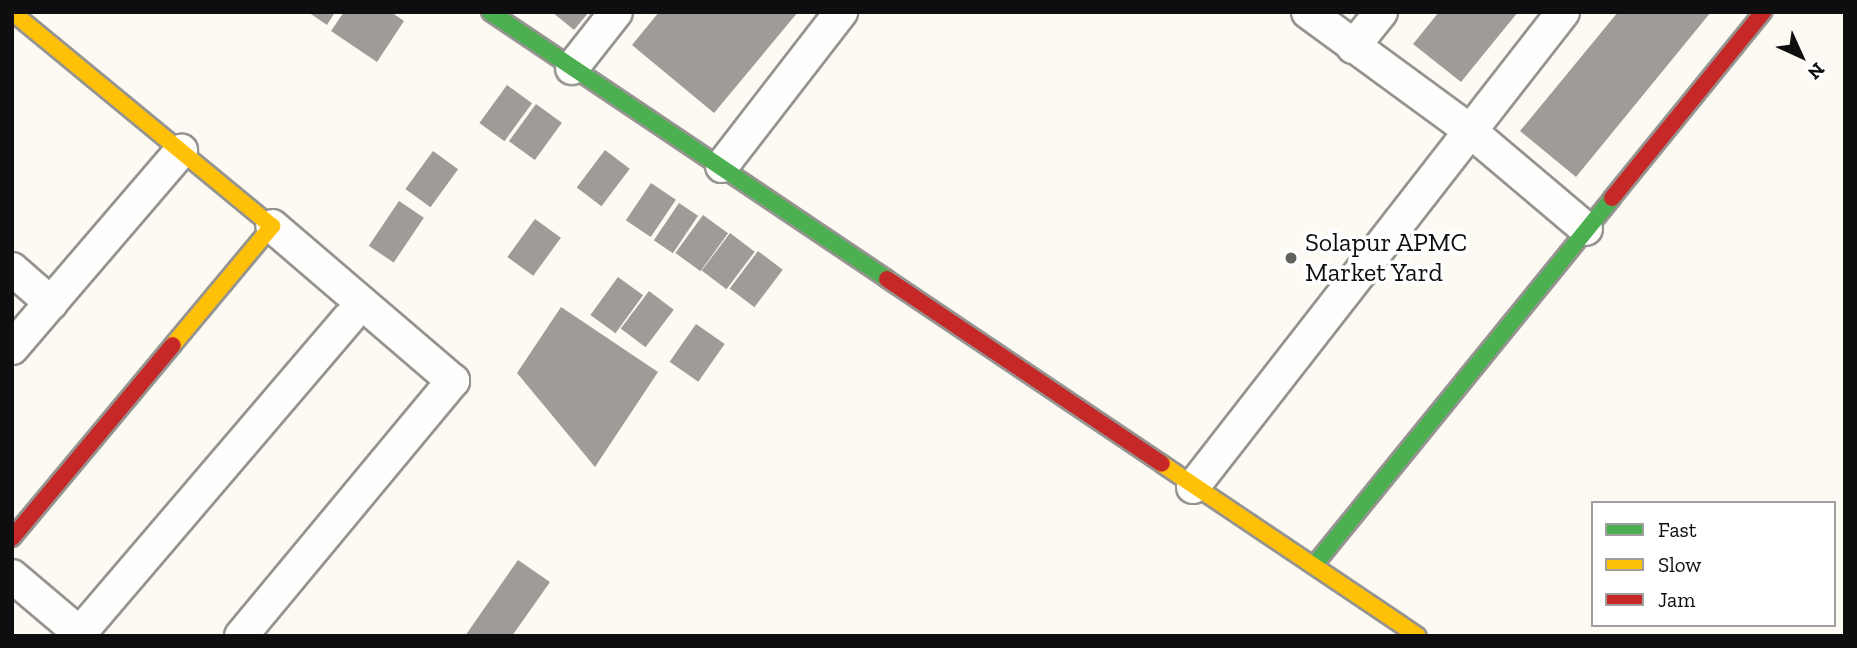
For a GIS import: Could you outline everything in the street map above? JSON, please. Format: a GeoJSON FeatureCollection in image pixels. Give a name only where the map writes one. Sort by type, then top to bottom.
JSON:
{"type":"FeatureCollection","features":[{"type":"Feature","properties":{"kind":"street"},"geometry":{"type":"LineString","coordinates":[[12,12],[272,226],[453,381],[240,636]]}},
{"type":"Feature","properties":{"kind":"street"},"geometry":{"type":"LineString","coordinates":[[490,12],[722,166],[1193,487],[1315,564],[1418,636]]}},
{"type":"Feature","properties":{"kind":"street"},"geometry":{"type":"LineString","coordinates":[[572,68],[616,12]]}},
{"type":"Feature","properties":{"kind":"street"},"geometry":{"type":"LineString","coordinates":[[722,166],[841,12]]}},
{"type":"Feature","properties":{"kind":"street"},"geometry":{"type":"LineString","coordinates":[[1308,12],[1469,130],[1586,229]]}},
{"type":"Feature","properties":{"kind":"street"},"geometry":{"type":"LineString","coordinates":[[1353,47],[1381,12]]}},
{"type":"Feature","properties":{"kind":"street"},"geometry":{"type":"LineString","coordinates":[[1193,487],[1563,12]]}},
{"type":"Feature","properties":{"kind":"street"},"geometry":{"type":"LineString","coordinates":[[1315,564],[1763,12]]}},
{"type":"Feature","properties":{"kind":"street"},"geometry":{"type":"LineString","coordinates":[[12,348],[181,151]]}},
{"type":"Feature","properties":{"kind":"street"},"geometry":{"type":"LineString","coordinates":[[12,538],[272,226]]}},
{"type":"Feature","properties":{"kind":"street"},"geometry":{"type":"LineString","coordinates":[[12,270],[51,303]]}},
{"type":"Feature","properties":{"kind":"street"},"geometry":{"type":"LineString","coordinates":[[12,576],[81,634],[348,319]]}},
{"type":"Feature","properties":{"kind":"building"},"geometry":{"type":"Polygon","coordinates":[[[308,12],[335,12],[327,25],[308,12]]]}},
{"type":"Feature","properties":{"kind":"building"},"geometry":{"type":"Polygon","coordinates":[[[344,12],[391,12],[404,21],[377,62],[331,31],[344,12]]]}},
{"type":"Feature","properties":{"kind":"building"},"geometry":{"type":"Polygon","coordinates":[[[552,12],[589,12],[574,30],[552,12]]]}},
{"type":"Feature","properties":{"kind":"building"},"geometry":{"type":"Polygon","coordinates":[[[659,12],[798,12],[714,113],[632,45],[659,12]]]}},
{"type":"Feature","properties":{"kind":"building"},"geometry":{"type":"Polygon","coordinates":[[[1439,12],[1518,12],[1461,82],[1413,44],[1439,12]]]}},
{"type":"Feature","properties":{"kind":"building"},"geometry":{"type":"Polygon","coordinates":[[[1618,12],[1711,12],[1576,177],[1520,131],[1618,12]]]}},
{"type":"Feature","properties":{"kind":"building"},"geometry":{"type":"Polygon","coordinates":[[[507,85],[532,103],[504,141],[479,123],[507,85]]]}},
{"type":"Feature","properties":{"kind":"building"},"geometry":{"type":"Polygon","coordinates":[[[536,104],[562,123],[535,160],[509,141],[536,104]]]}},
{"type":"Feature","properties":{"kind":"building"},"geometry":{"type":"Polygon","coordinates":[[[605,150],[630,169],[601,206],[577,188],[605,150]]]}},
{"type":"Feature","properties":{"kind":"building"},"geometry":{"type":"Polygon","coordinates":[[[433,151],[458,169],[430,207],[405,189],[433,151]]]}},
{"type":"Feature","properties":{"kind":"building"},"geometry":{"type":"Polygon","coordinates":[[[651,183],[676,200],[651,237],[626,220],[651,183]]]}},
{"type":"Feature","properties":{"kind":"building"},"geometry":{"type":"Polygon","coordinates":[[[399,201],[424,218],[394,263],[369,246],[399,201]]]}},
{"type":"Feature","properties":{"kind":"building"},"geometry":{"type":"Polygon","coordinates":[[[679,203],[698,216],[673,253],[654,240],[679,203]]]}},
{"type":"Feature","properties":{"kind":"building"},"geometry":{"type":"Polygon","coordinates":[[[703,215],[728,233],[700,271],[675,253],[703,215]]]}},
{"type":"Feature","properties":{"kind":"building"},"geometry":{"type":"Polygon","coordinates":[[[535,219],[561,238],[533,276],[507,257],[535,219]]]}},
{"type":"Feature","properties":{"kind":"building"},"geometry":{"type":"Polygon","coordinates":[[[730,233],[755,252],[726,289],[702,271],[730,233]]]}},
{"type":"Feature","properties":{"kind":"building"},"geometry":{"type":"Polygon","coordinates":[[[758,251],[783,270],[754,307],[730,289],[758,251]]]}},
{"type":"Feature","properties":{"kind":"building"},"geometry":{"type":"Polygon","coordinates":[[[618,277],[643,295],[615,333],[590,315],[618,277]]]}},
{"type":"Feature","properties":{"kind":"building"},"geometry":{"type":"Polygon","coordinates":[[[649,291],[674,310],[645,347],[621,329],[649,291]]]}},
{"type":"Feature","properties":{"kind":"building"},"geometry":{"type":"Polygon","coordinates":[[[561,307],[658,372],[595,467],[517,373],[561,307]]]}},
{"type":"Feature","properties":{"kind":"building"},"geometry":{"type":"Polygon","coordinates":[[[696,324],[725,344],[698,382],[670,362],[696,324]]]}},
{"type":"Feature","properties":{"kind":"building"},"geometry":{"type":"Polygon","coordinates":[[[518,560],[550,582],[512,636],[465,636],[518,560]]]}},
{"type":"Feature","properties":{"kind":"traffic: fast"},"geometry":{"type":"LineString","coordinates":[[490,12],[887,279]]}},
{"type":"Feature","properties":{"kind":"traffic: fast"},"geometry":{"type":"LineString","coordinates":[[1315,564],[1612,198]]}},
{"type":"Feature","properties":{"kind":"traffic: slow"},"geometry":{"type":"LineString","coordinates":[[12,12],[272,226],[173,345]]}},
{"type":"Feature","properties":{"kind":"traffic: slow"},"geometry":{"type":"LineString","coordinates":[[1162,464],[1418,636]]}},
{"type":"Feature","properties":{"kind":"traffic: jam"},"geometry":{"type":"LineString","coordinates":[[1612,198],[1763,12]]}},
{"type":"Feature","properties":{"kind":"traffic: jam"},"geometry":{"type":"LineString","coordinates":[[887,279],[1162,464]]}},
{"type":"Feature","properties":{"kind":"traffic: jam"},"geometry":{"type":"LineString","coordinates":[[12,538],[173,345]]}},
{"type":"Feature","properties":{"kind":"place","name":"Solapur APMC Market Yard"},"geometry":{"type":"Point","coordinates":[1291,258]}}]}
